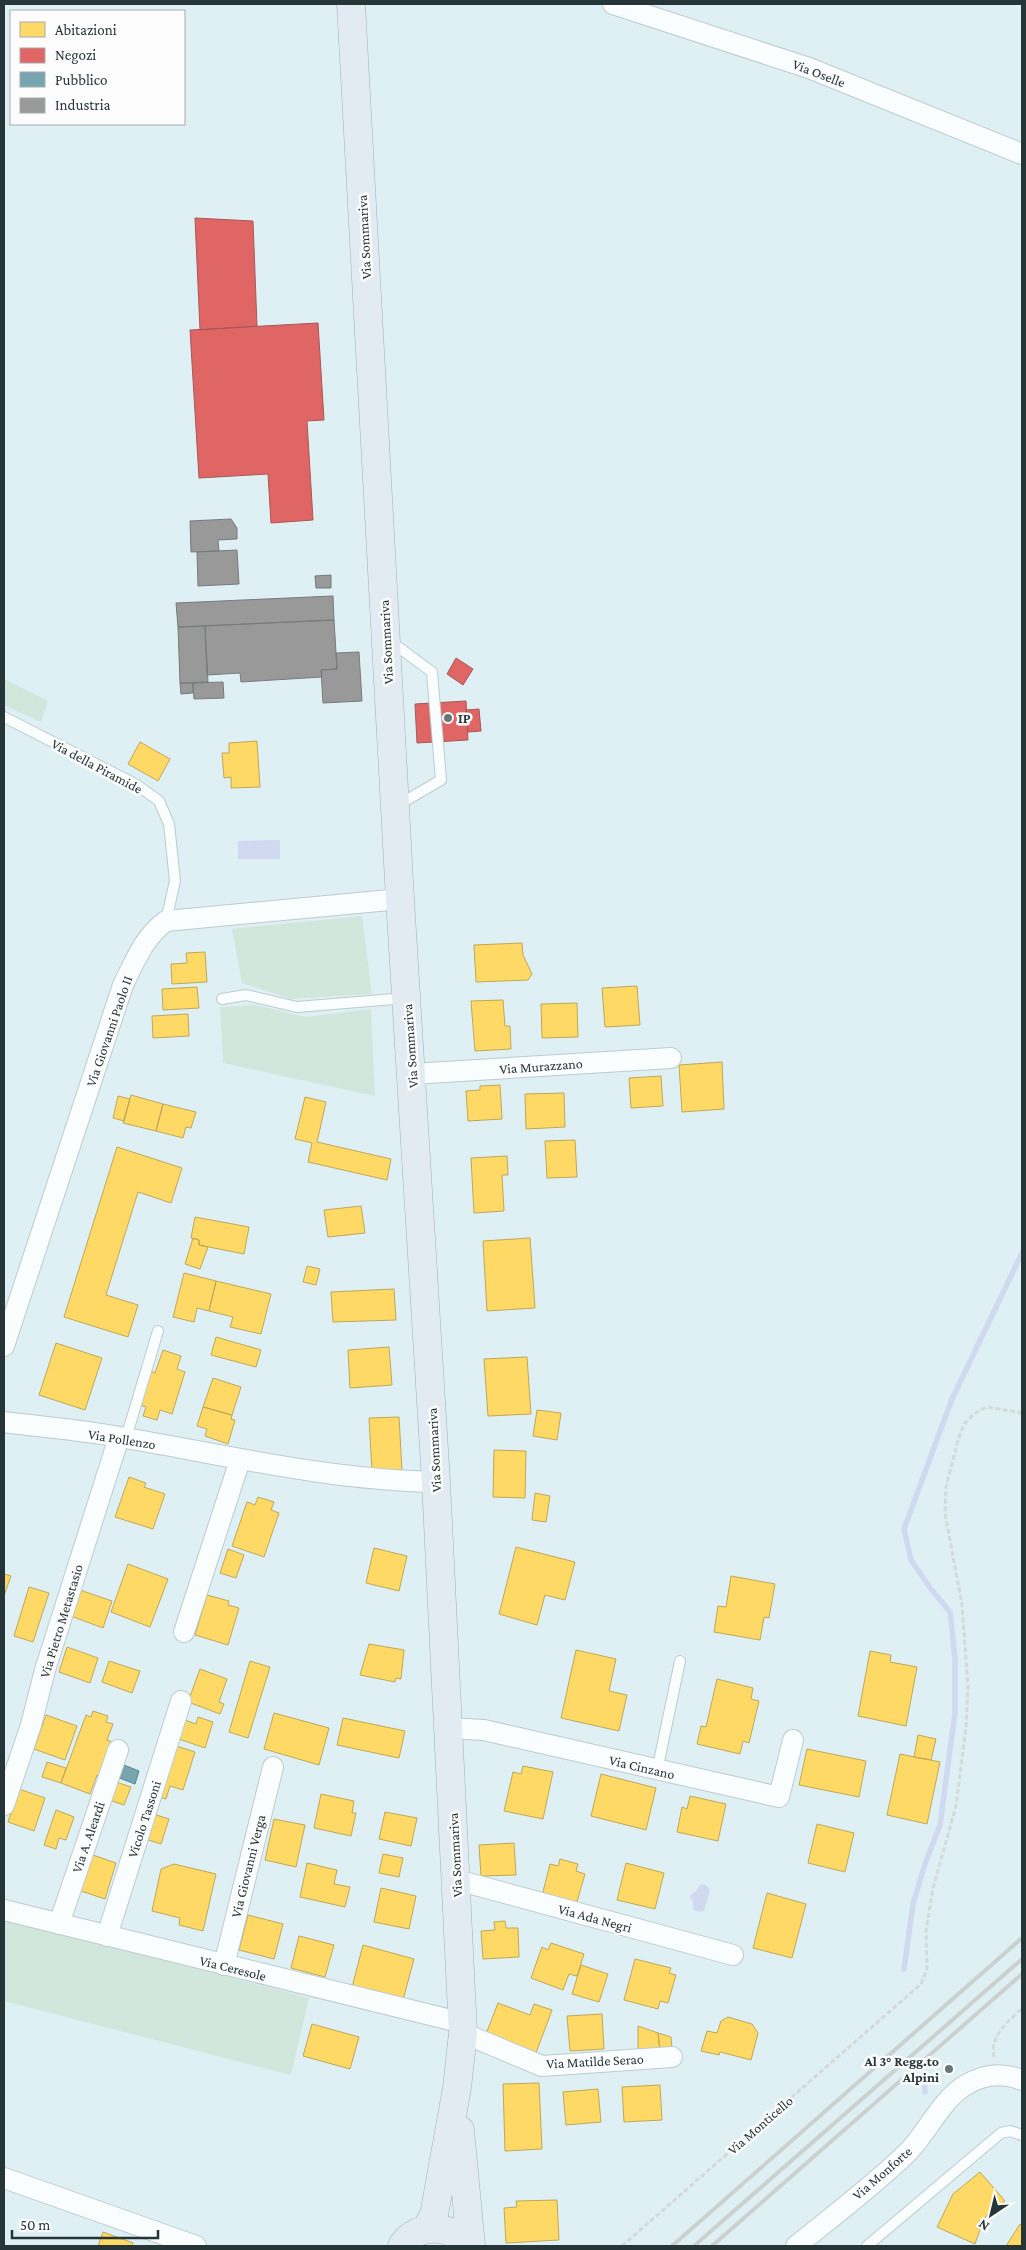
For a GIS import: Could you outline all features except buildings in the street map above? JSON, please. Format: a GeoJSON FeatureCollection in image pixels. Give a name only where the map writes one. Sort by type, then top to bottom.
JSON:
{"type":"FeatureCollection","features":[{"type":"Feature","properties":{"kind":"main road","name":"Via Sommariva"},"geometry":{"type":"LineString","coordinates":[[352,4],[400,899],[436,1482],[463,2028],[457,2088],[434,2215],[406,2241]]}},
{"type":"Feature","properties":{"kind":"main road","name":"Via Sommariva"},"geometry":{"type":"LineString","coordinates":[[457,2088],[469,2246]]}},
{"type":"Feature","properties":{"kind":"main road","name":"Via Sommariva"},"geometry":{"type":"LineString","coordinates":[[406,2241],[440,2228],[452,2232],[463,2239],[469,2246]]}},
{"type":"Feature","properties":{"kind":"street","name":"Via Oselle"},"geometry":{"type":"LineString","coordinates":[[613,4],[809,68],[1022,154]]}},
{"type":"Feature","properties":{"kind":"street"},"geometry":{"type":"LineString","coordinates":[[166,921],[400,899]]}},
{"type":"Feature","properties":{"kind":"street","name":"Via Giovanni Paolo II"},"geometry":{"type":"LineString","coordinates":[[4,1346],[123,985],[143,945],[153,931],[166,921]]}},
{"type":"Feature","properties":{"kind":"street","name":"Via Murazzano"},"geometry":{"type":"LineString","coordinates":[[412,1074],[671,1058]]}},
{"type":"Feature","properties":{"kind":"street","name":"Via Pollenzo"},"geometry":{"type":"LineString","coordinates":[[4,1422],[122,1437],[240,1460],[399,1481],[436,1482]]}},
{"type":"Feature","properties":{"kind":"street","name":"Via Pietro Metastasio"},"geometry":{"type":"LineString","coordinates":[[4,1805],[31,1725],[45,1670],[122,1437]]}},
{"type":"Feature","properties":{"kind":"street"},"geometry":{"type":"LineString","coordinates":[[184,1632],[240,1460]]}},
{"type":"Feature","properties":{"kind":"street","name":"Vicolo Tassoni"},"geometry":{"type":"LineString","coordinates":[[107,1936],[181,1701]]}},
{"type":"Feature","properties":{"kind":"street","name":"Via Cinzano"},"geometry":{"type":"LineString","coordinates":[[447,1728],[484,1730],[779,1797],[793,1740]]}},
{"type":"Feature","properties":{"kind":"street","name":"Via A. Aleardi"},"geometry":{"type":"LineString","coordinates":[[59,1924],[118,1750]]}},
{"type":"Feature","properties":{"kind":"street","name":"Via Giovanni Verga"},"geometry":{"type":"LineString","coordinates":[[224,1965],[273,1767]]}},
{"type":"Feature","properties":{"kind":"street","name":"Via Ada Negri"},"geometry":{"type":"LineString","coordinates":[[457,1880],[733,1955]]}},
{"type":"Feature","properties":{"kind":"street","name":"Via Ceresole"},"geometry":{"type":"LineString","coordinates":[[4,1910],[224,1965],[463,2028]]}},
{"type":"Feature","properties":{"kind":"street","name":"Via Matilde Serao"},"geometry":{"type":"LineString","coordinates":[[463,2028],[542,2066],[672,2057]]}},
{"type":"Feature","properties":{"kind":"street"},"geometry":{"type":"LineString","coordinates":[[992,2075],[1022,2080]]}},
{"type":"Feature","properties":{"kind":"street","name":"Via Monforte"},"geometry":{"type":"LineString","coordinates":[[801,2245],[907,2153],[949,2099],[965,2086],[992,2075]]}},
{"type":"Feature","properties":{"kind":"street"},"geometry":{"type":"LineString","coordinates":[[4,2178],[196,2246]]}},
{"type":"Feature","properties":{"kind":"lane"},"geometry":{"type":"LineString","coordinates":[[386,638],[432,672],[441,780],[395,807]]}},
{"type":"Feature","properties":{"kind":"lane","name":"Via della Piramide"},"geometry":{"type":"LineString","coordinates":[[4,717],[138,785],[159,801],[169,824],[175,881],[166,921]]}},
{"type":"Feature","properties":{"kind":"lane"},"geometry":{"type":"LineString","coordinates":[[222,999],[246,994],[297,1007],[361,1003],[407,997]]}},
{"type":"Feature","properties":{"kind":"lane"},"geometry":{"type":"LineString","coordinates":[[122,1437],[158,1331]]}},
{"type":"Feature","properties":{"kind":"lane"},"geometry":{"type":"LineString","coordinates":[[657,1770],[680,1661]]}},
{"type":"Feature","properties":{"kind":"lane"},"geometry":{"type":"LineString","coordinates":[[867,2246],[1002,2132],[1010,2131],[1022,2135]]}},
{"type":"Feature","properties":{"kind":"path","name":"Via Monticello"},"geometry":{"type":"LineString","coordinates":[[622,2246],[921,1984],[928,1969],[926,1932],[934,1888],[956,1806],[966,1726],[968,1686],[966,1646],[962,1605],[945,1513],[946,1487],[964,1424],[974,1413],[987,1407],[1022,1413]]}},
{"type":"Feature","properties":{"kind":"path"},"geometry":{"type":"LineString","coordinates":[[992,2075],[992,2050],[999,2031],[1022,2008]]}},
{"type":"Feature","properties":{"kind":"green space"},"geometry":{"type":"Polygon","coordinates":[[[4,679],[48,701],[41,722],[4,705],[4,679]]]}},
{"type":"Feature","properties":{"kind":"green space"},"geometry":{"type":"Polygon","coordinates":[[[362,916],[372,994],[291,999],[242,983],[232,929],[362,916]]]}},
{"type":"Feature","properties":{"kind":"green space"},"geometry":{"type":"Polygon","coordinates":[[[256,1005],[306,1017],[371,1009],[375,1096],[223,1063],[220,1007],[256,1005]]]}},
{"type":"Feature","properties":{"kind":"green space"},"geometry":{"type":"Polygon","coordinates":[[[4,1918],[309,1998],[291,2075],[4,2001],[4,1918]]]}},
{"type":"Feature","properties":{"kind":"water"},"geometry":{"type":"Polygon","coordinates":[[[280,840],[280,859],[238,859],[238,841],[280,840]]]}},
{"type":"Feature","properties":{"kind":"water"},"geometry":{"type":"Polygon","coordinates":[[[701,1884],[707,1886],[710,1890],[704,1911],[701,1912],[693,1910],[693,1901],[689,1896],[701,1884]]]}},
{"type":"Feature","properties":{"kind":"waterway"},"geometry":{"type":"LineString","coordinates":[[904,1969],[913,1904],[925,1864],[940,1825],[955,1713],[955,1658],[950,1612],[911,1560],[904,1529],[952,1399],[1022,1253]]}},
{"type":"Feature","properties":{"kind":"waterway"},"geometry":{"type":"LineString","coordinates":[[924,2073],[925,2092]]}},
{"type":"Feature","properties":{"kind":"railway"},"geometry":{"type":"LineString","coordinates":[[672,2246],[1022,1938]]}},
{"type":"Feature","properties":{"kind":"railway"},"geometry":{"type":"LineString","coordinates":[[694,2246],[1022,1959]]}},
{"type":"Feature","properties":{"kind":"railway"},"geometry":{"type":"LineString","coordinates":[[712,2246],[1022,1974]]}},
{"type":"Feature","properties":{"kind":"place","name":"IP"},"geometry":{"type":"Point","coordinates":[448,718]}},
{"type":"Feature","properties":{"kind":"place","name":"Al 3° Regg.to Alpini"},"geometry":{"type":"Point","coordinates":[949,2069]}}]}
